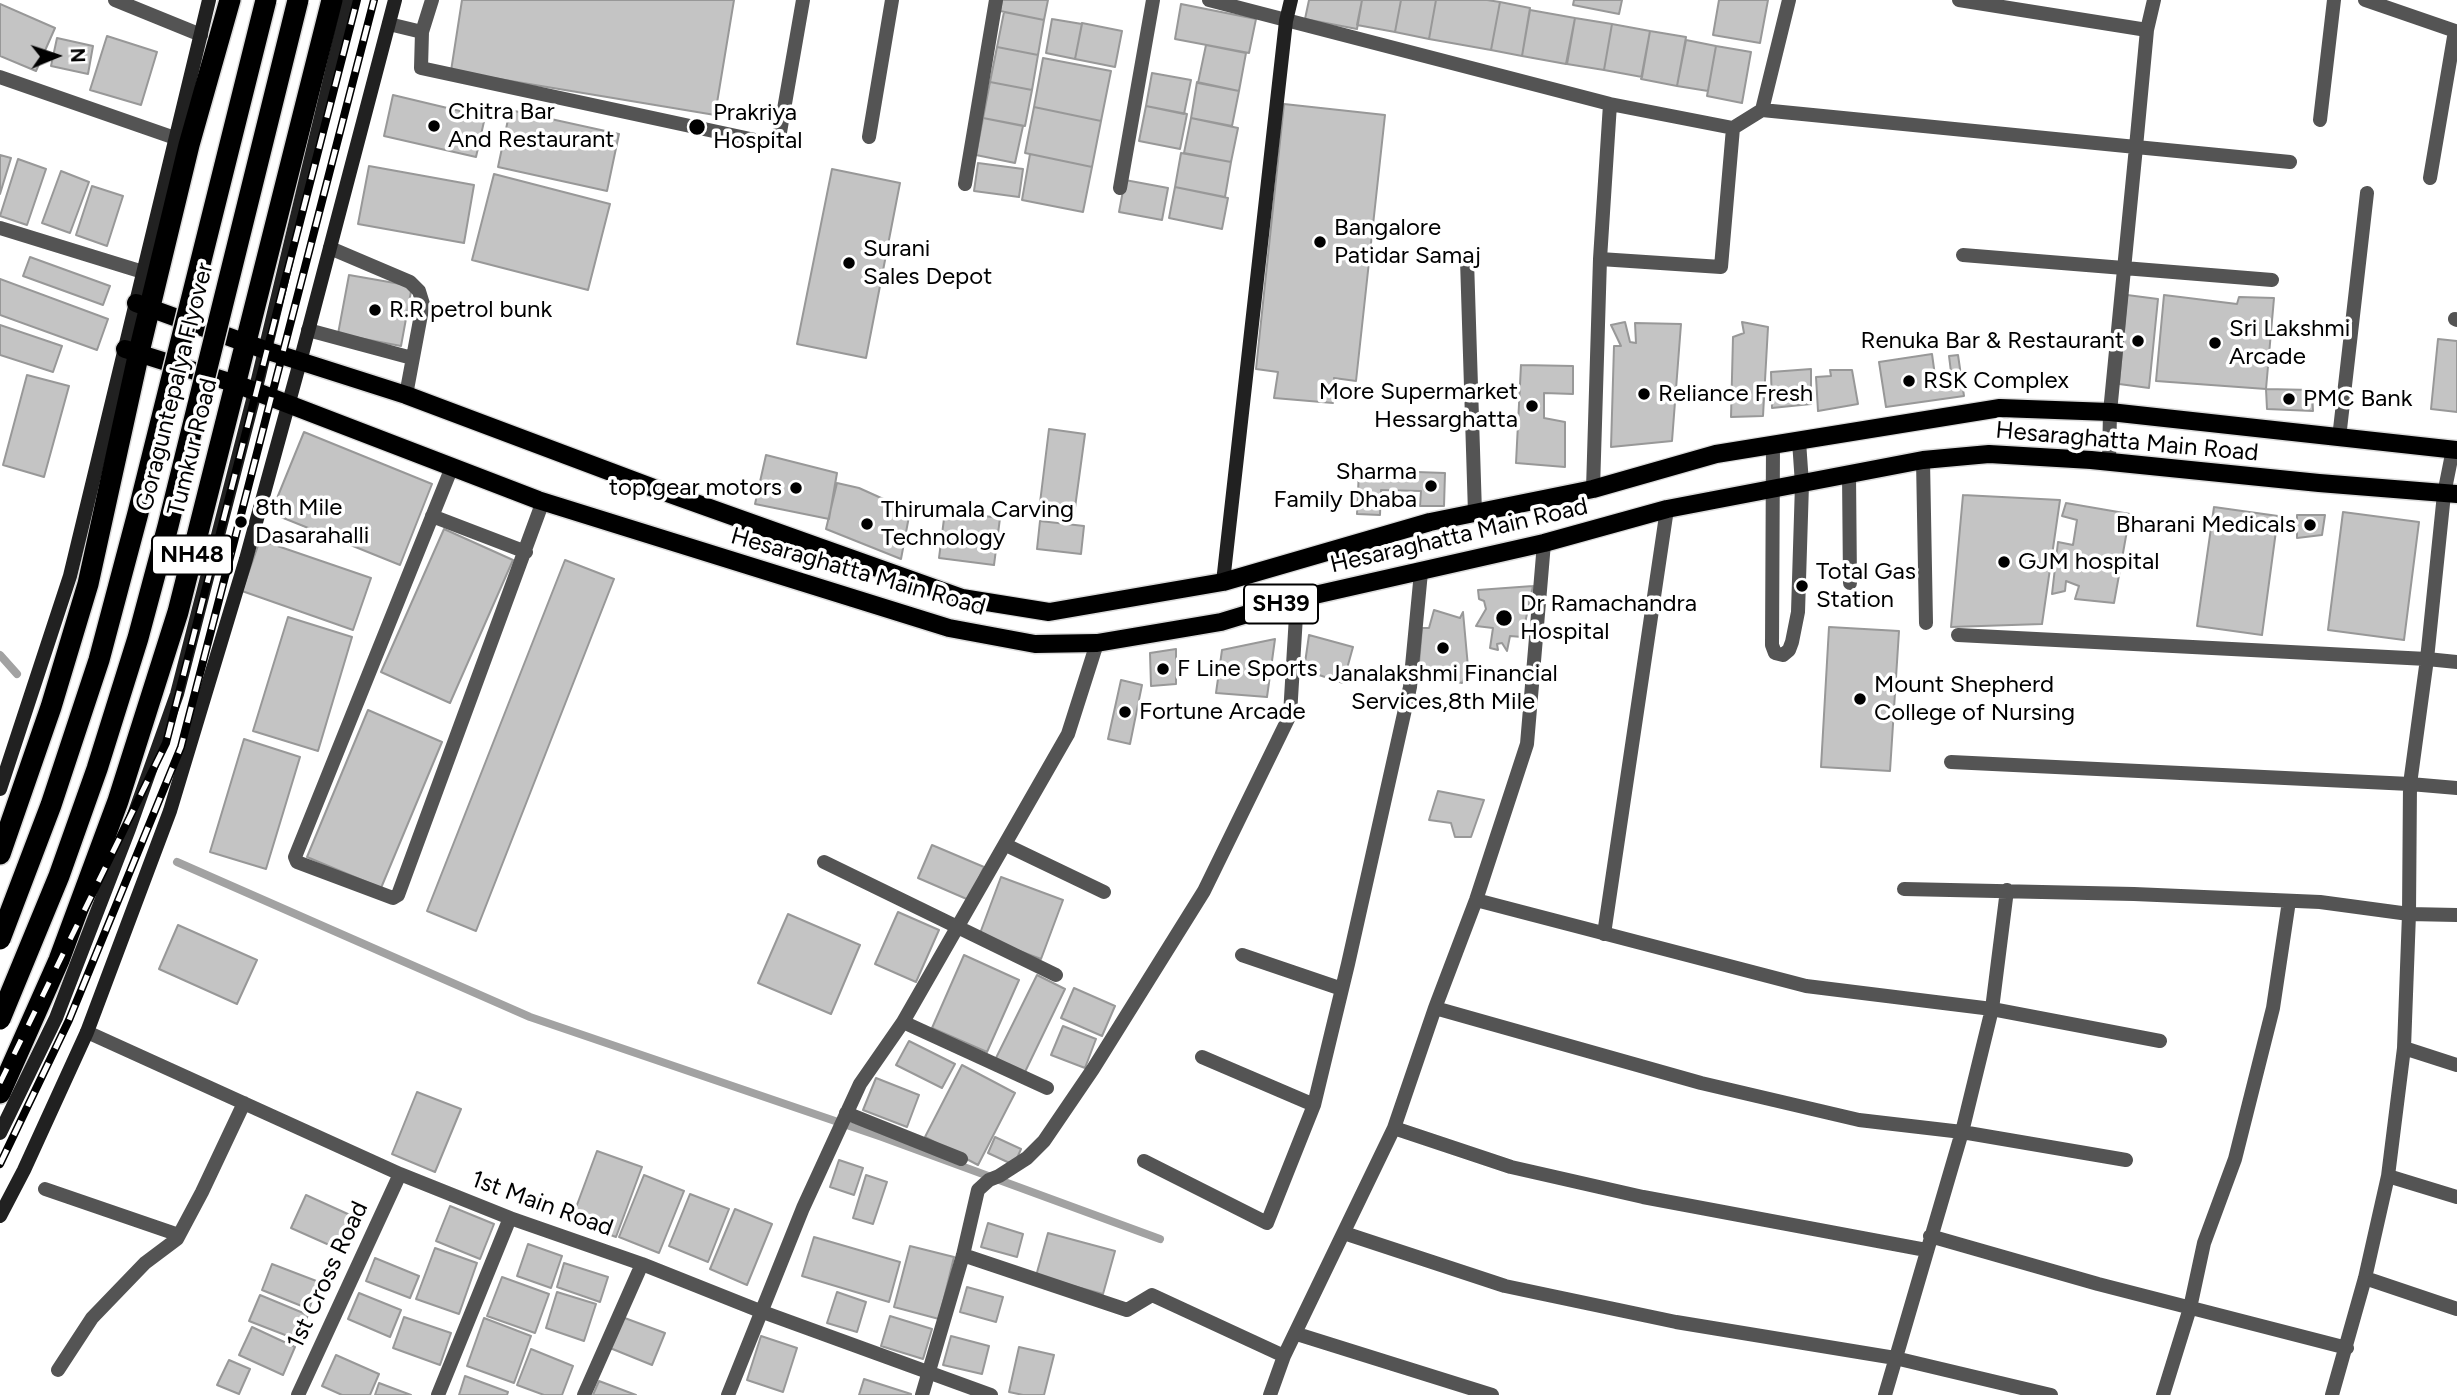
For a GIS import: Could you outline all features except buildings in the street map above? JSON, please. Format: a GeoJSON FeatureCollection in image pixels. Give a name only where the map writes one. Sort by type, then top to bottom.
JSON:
{"type":"FeatureCollection","features":[{"type":"Feature","properties":{"kind":"highway"},"geometry":{"type":"LineString","coordinates":[[0,854],[51,707],[88,584],[132,350],[230,0]]}},
{"type":"Feature","properties":{"kind":"highway","name":"Goraguntepalya Flyover"},"geometry":{"type":"LineString","coordinates":[[0,939],[51,805],[99,660],[142,500],[266,0]]}},
{"type":"Feature","properties":{"kind":"highway","name":"Goraguntepalya Flyover"},"geometry":{"type":"LineString","coordinates":[[0,1019],[59,876],[97,769],[138,638],[298,0]]}},
{"type":"Feature","properties":{"kind":"highway","name":"Tumkur Road"},"geometry":{"type":"LineString","coordinates":[[0,1093],[59,960],[118,802],[178,612],[256,346],[332,0]]}},
{"type":"Feature","properties":{"kind":"main road","name":"Hesaraghatta Main Road"},"geometry":{"type":"LineString","coordinates":[[144,305],[300,362],[406,395],[659,490],[962,598],[1049,612],[1223,582],[1430,522],[1592,489],[1716,454],[2000,408],[2110,412],[2455,449]]}},
{"type":"Feature","properties":{"kind":"main road","name":"Hesaraghatta Main Road"},"geometry":{"type":"LineString","coordinates":[[132,350],[245,388],[543,501],[949,628],[1035,644],[1097,643],[1221,622],[1297,599],[1544,543],[1667,509],[1923,460],[1989,454],[2109,461],[2451,494]]}},
{"type":"Feature","properties":{"kind":"street"},"geometry":{"type":"LineString","coordinates":[[115,0],[201,35]]}},
{"type":"Feature","properties":{"kind":"street"},"geometry":{"type":"LineString","coordinates":[[144,305],[143,272],[209,0]]}},
{"type":"Feature","properties":{"kind":"street"},"geometry":{"type":"LineString","coordinates":[[256,346],[349,0]]}},
{"type":"Feature","properties":{"kind":"street"},"geometry":{"type":"LineString","coordinates":[[0,1216],[87,1032],[170,811],[289,405],[395,0]]}},
{"type":"Feature","properties":{"kind":"street"},"geometry":{"type":"LineString","coordinates":[[432,0],[422,32],[421,68],[769,144],[779,138],[803,0]]}},
{"type":"Feature","properties":{"kind":"street"},"geometry":{"type":"LineString","coordinates":[[869,137],[892,0]]}},
{"type":"Feature","properties":{"kind":"street"},"geometry":{"type":"LineString","coordinates":[[965,184],[996,0]]}},
{"type":"Feature","properties":{"kind":"street"},"geometry":{"type":"LineString","coordinates":[[1120,188],[1153,0]]}},
{"type":"Feature","properties":{"kind":"street"},"geometry":{"type":"LineString","coordinates":[[1209,0],[1609,104],[1733,128],[1762,110],[2290,162]]}},
{"type":"Feature","properties":{"kind":"street"},"geometry":{"type":"LineString","coordinates":[[1223,582],[1286,21],[1291,0]]}},
{"type":"Feature","properties":{"kind":"street"},"geometry":{"type":"LineString","coordinates":[[1762,110],[1789,0]]}},
{"type":"Feature","properties":{"kind":"street"},"geometry":{"type":"LineString","coordinates":[[1959,0],[2147,30]]}},
{"type":"Feature","properties":{"kind":"street"},"geometry":{"type":"LineString","coordinates":[[2109,461],[2110,412],[2123,269],[2147,30],[2154,0]]}},
{"type":"Feature","properties":{"kind":"street"},"geometry":{"type":"LineString","coordinates":[[2320,120],[2334,0]]}},
{"type":"Feature","properties":{"kind":"street"},"geometry":{"type":"LineString","coordinates":[[2364,0],[2456,28],[2430,178]]}},
{"type":"Feature","properties":{"kind":"street"},"geometry":{"type":"LineString","coordinates":[[389,24],[422,32]]}},
{"type":"Feature","properties":{"kind":"street"},"geometry":{"type":"LineString","coordinates":[[0,77],[175,138]]}},
{"type":"Feature","properties":{"kind":"street"},"geometry":{"type":"LineString","coordinates":[[1592,489],[1600,260],[1609,104]]}},
{"type":"Feature","properties":{"kind":"street"},"geometry":{"type":"LineString","coordinates":[[1600,260],[1721,267],[1733,128]]}},
{"type":"Feature","properties":{"kind":"street"},"geometry":{"type":"LineString","coordinates":[[2339,438],[2367,193]]}},
{"type":"Feature","properties":{"kind":"street"},"geometry":{"type":"LineString","coordinates":[[0,228],[143,272]]}},
{"type":"Feature","properties":{"kind":"street"},"geometry":{"type":"LineString","coordinates":[[330,248],[411,282],[419,291],[423,304],[406,395]]}},
{"type":"Feature","properties":{"kind":"street"},"geometry":{"type":"LineString","coordinates":[[1963,255],[2272,280]]}},
{"type":"Feature","properties":{"kind":"street"},"geometry":{"type":"LineString","coordinates":[[1467,260],[1475,513]]}},
{"type":"Feature","properties":{"kind":"street"},"geometry":{"type":"LineString","coordinates":[[308,330],[412,358]]}},
{"type":"Feature","properties":{"kind":"street"},"geometry":{"type":"LineString","coordinates":[[0,789],[71,576],[132,350]]}},
{"type":"Feature","properties":{"kind":"street"},"geometry":{"type":"LineString","coordinates":[[0,1133],[56,1018],[173,706],[245,388]]}},
{"type":"Feature","properties":{"kind":"street"},"geometry":{"type":"LineString","coordinates":[[1773,444],[1772,645],[1775,653],[1783,655],[1789,650],[1797,621],[1802,484],[1799,441]]}},
{"type":"Feature","properties":{"kind":"street"},"geometry":{"type":"LineString","coordinates":[[2332,1395],[2365,1278],[2388,1177],[2403,1048],[2409,914],[2410,785],[2455,449]]}},
{"type":"Feature","properties":{"kind":"street"},"geometry":{"type":"LineString","coordinates":[[1923,460],[1926,623]]}},
{"type":"Feature","properties":{"kind":"street"},"geometry":{"type":"LineString","coordinates":[[452,467],[295,857],[296,861],[393,898],[398,895],[543,501]]}},
{"type":"Feature","properties":{"kind":"street"},"geometry":{"type":"LineString","coordinates":[[1849,474],[1850,583]]}},
{"type":"Feature","properties":{"kind":"street"},"geometry":{"type":"LineString","coordinates":[[1604,934],[1667,509]]}},
{"type":"Feature","properties":{"kind":"street"},"geometry":{"type":"LineString","coordinates":[[432,516],[526,552]]}},
{"type":"Feature","properties":{"kind":"street"},"geometry":{"type":"LineString","coordinates":[[1270,1395],[1284,1356],[1297,1334],[1394,1128],[1435,1007],[1476,900],[1527,744],[1544,543]]}},
{"type":"Feature","properties":{"kind":"street"},"geometry":{"type":"LineString","coordinates":[[1144,1161],[1267,1223],[1314,1105],[1342,989],[1410,687],[1421,572]]}},
{"type":"Feature","properties":{"kind":"street"},"geometry":{"type":"LineString","coordinates":[[922,1395],[963,1255],[978,1190],[989,1180],[1027,1158],[1044,1142],[1093,1069],[1204,891],[1290,715],[1297,599]]}},
{"type":"Feature","properties":{"kind":"street"},"geometry":{"type":"LineString","coordinates":[[1958,635],[2457,662]]}},
{"type":"Feature","properties":{"kind":"street"},"geometry":{"type":"LineString","coordinates":[[728,1395],[803,1208],[860,1084],[903,1022],[1069,734],[1097,643]]}},
{"type":"Feature","properties":{"kind":"street"},"geometry":{"type":"LineString","coordinates":[[1951,762],[2457,788]]}},
{"type":"Feature","properties":{"kind":"street"},"geometry":{"type":"LineString","coordinates":[[1006,845],[1104,892]]}},
{"type":"Feature","properties":{"kind":"street"},"geometry":{"type":"LineString","coordinates":[[824,862],[1056,975]]}},
{"type":"Feature","properties":{"kind":"street"},"geometry":{"type":"LineString","coordinates":[[1904,889],[2007,890],[2320,902],[2409,914],[2457,915]]}},
{"type":"Feature","properties":{"kind":"street"},"geometry":{"type":"LineString","coordinates":[[1885,1395],[1962,1132],[1992,1009],[2007,890]]}},
{"type":"Feature","properties":{"kind":"street"},"geometry":{"type":"LineString","coordinates":[[1476,900],[1806,986],[1992,1009],[2160,1041]]}},
{"type":"Feature","properties":{"kind":"street"},"geometry":{"type":"LineString","coordinates":[[2164,1395],[2190,1308],[2204,1244],[2235,1159],[2273,1008],[2289,901]]}},
{"type":"Feature","properties":{"kind":"street"},"geometry":{"type":"LineString","coordinates":[[1242,955],[1342,989]]}},
{"type":"Feature","properties":{"kind":"street"},"geometry":{"type":"LineString","coordinates":[[1435,1007],[1701,1083],[1859,1120],[1962,1132],[2126,1160]]}},
{"type":"Feature","properties":{"kind":"street"},"geometry":{"type":"LineString","coordinates":[[903,1022],[1047,1088]]}},
{"type":"Feature","properties":{"kind":"street","name":"1st Main Road"},"geometry":{"type":"LineString","coordinates":[[87,1032],[400,1174],[510,1218],[642,1264],[760,1311],[991,1395]]}},
{"type":"Feature","properties":{"kind":"street"},"geometry":{"type":"LineString","coordinates":[[2403,1048],[2457,1065]]}},
{"type":"Feature","properties":{"kind":"street"},"geometry":{"type":"LineString","coordinates":[[1202,1057],[1314,1105]]}},
{"type":"Feature","properties":{"kind":"street"},"geometry":{"type":"LineString","coordinates":[[58,1370],[92,1318],[145,1263],[179,1235],[244,1103]]}},
{"type":"Feature","properties":{"kind":"street"},"geometry":{"type":"LineString","coordinates":[[846,1113],[961,1159]]}},
{"type":"Feature","properties":{"kind":"street"},"geometry":{"type":"LineString","coordinates":[[1394,1128],[1511,1167],[1643,1196],[1928,1243],[2347,1348]]}},
{"type":"Feature","properties":{"kind":"street","name":"1st Cross Road"},"geometry":{"type":"LineString","coordinates":[[298,1395],[400,1174]]}},
{"type":"Feature","properties":{"kind":"street"},"geometry":{"type":"LineString","coordinates":[[2388,1177],[2457,1197]]}},
{"type":"Feature","properties":{"kind":"street"},"geometry":{"type":"LineString","coordinates":[[45,1189],[179,1235]]}},
{"type":"Feature","properties":{"kind":"street"},"geometry":{"type":"LineString","coordinates":[[438,1395],[510,1218]]}},
{"type":"Feature","properties":{"kind":"street"},"geometry":{"type":"LineString","coordinates":[[1343,1233],[1506,1286],[1676,1322],[1895,1358],[2051,1395]]}},
{"type":"Feature","properties":{"kind":"street"},"geometry":{"type":"LineString","coordinates":[[963,1255],[1127,1310],[1152,1295],[1284,1356]]}},
{"type":"Feature","properties":{"kind":"street"},"geometry":{"type":"LineString","coordinates":[[584,1395],[642,1264]]}},
{"type":"Feature","properties":{"kind":"street"},"geometry":{"type":"LineString","coordinates":[[2365,1278],[2457,1309]]}},
{"type":"Feature","properties":{"kind":"street"},"geometry":{"type":"LineString","coordinates":[[1297,1334],[1492,1395]]}},
{"type":"Feature","properties":{"kind":"waterway"},"geometry":{"type":"LineString","coordinates":[[0,655],[17,674]]}},
{"type":"Feature","properties":{"kind":"waterway"},"geometry":{"type":"LineString","coordinates":[[177,862],[530,1017],[882,1137],[1160,1239]]}},
{"type":"Feature","properties":{"kind":"railway"},"geometry":{"type":"LineString","coordinates":[[0,1083],[166,743],[357,0]]}},
{"type":"Feature","properties":{"kind":"railway"},"geometry":{"type":"LineString","coordinates":[[0,1164],[69,1020],[181,747],[374,0]]}},
{"type":"Feature","properties":{"kind":"place","name":"Chitra Bar And Restaurant"},"geometry":{"type":"Point","coordinates":[434,126]}},
{"type":"Feature","properties":{"kind":"place","name":"Prakriya Hospital"},"geometry":{"type":"Point","coordinates":[697,127]}},
{"type":"Feature","properties":{"kind":"place","name":"Bangalore Patidar Samaj"},"geometry":{"type":"Point","coordinates":[1320,242]}},
{"type":"Feature","properties":{"kind":"place","name":"Surani Sales Depot"},"geometry":{"type":"Point","coordinates":[849,263]}},
{"type":"Feature","properties":{"kind":"place","name":"R.R petrol bunk"},"geometry":{"type":"Point","coordinates":[375,310]}},
{"type":"Feature","properties":{"kind":"place","name":"Renuka Bar & Restaurant"},"geometry":{"type":"Point","coordinates":[2138,341]}},
{"type":"Feature","properties":{"kind":"place","name":"Sri Lakshmi Arcade"},"geometry":{"type":"Point","coordinates":[2215,343]}},
{"type":"Feature","properties":{"kind":"place","name":"RSK Complex"},"geometry":{"type":"Point","coordinates":[1909,381]}},
{"type":"Feature","properties":{"kind":"place","name":"Reliance Fresh"},"geometry":{"type":"Point","coordinates":[1644,394]}},
{"type":"Feature","properties":{"kind":"place","name":"PMC Bank"},"geometry":{"type":"Point","coordinates":[2289,399]}},
{"type":"Feature","properties":{"kind":"place","name":"More Supermarket Hessarghatta"},"geometry":{"type":"Point","coordinates":[1532,406]}},
{"type":"Feature","properties":{"kind":"place","name":"Sharma Family Dhaba"},"geometry":{"type":"Point","coordinates":[1431,486]}},
{"type":"Feature","properties":{"kind":"place","name":"top gear motors"},"geometry":{"type":"Point","coordinates":[796,488]}},
{"type":"Feature","properties":{"kind":"place","name":"8th Mile Dasarahalli"},"geometry":{"type":"Point","coordinates":[241,522]}},
{"type":"Feature","properties":{"kind":"place","name":"Thirumala Carving Technology"},"geometry":{"type":"Point","coordinates":[867,524]}},
{"type":"Feature","properties":{"kind":"place","name":"Bharani Medicals"},"geometry":{"type":"Point","coordinates":[2310,525]}},
{"type":"Feature","properties":{"kind":"place","name":"GJM hospital"},"geometry":{"type":"Point","coordinates":[2004,562]}},
{"type":"Feature","properties":{"kind":"place","name":"Total Gas Station"},"geometry":{"type":"Point","coordinates":[1802,586]}},
{"type":"Feature","properties":{"kind":"place","name":"Dr Ramachandra Hospital"},"geometry":{"type":"Point","coordinates":[1504,618]}},
{"type":"Feature","properties":{"kind":"place","name":"Janalakshmi Financial Services,8th Mile"},"geometry":{"type":"Point","coordinates":[1443,648]}},
{"type":"Feature","properties":{"kind":"place","name":"F Line Sports"},"geometry":{"type":"Point","coordinates":[1163,669]}},
{"type":"Feature","properties":{"kind":"place","name":"Mount Shepherd College of Nursing"},"geometry":{"type":"Point","coordinates":[1860,699]}},
{"type":"Feature","properties":{"kind":"place","name":"Fortune Arcade"},"geometry":{"type":"Point","coordinates":[1125,712]}}]}
